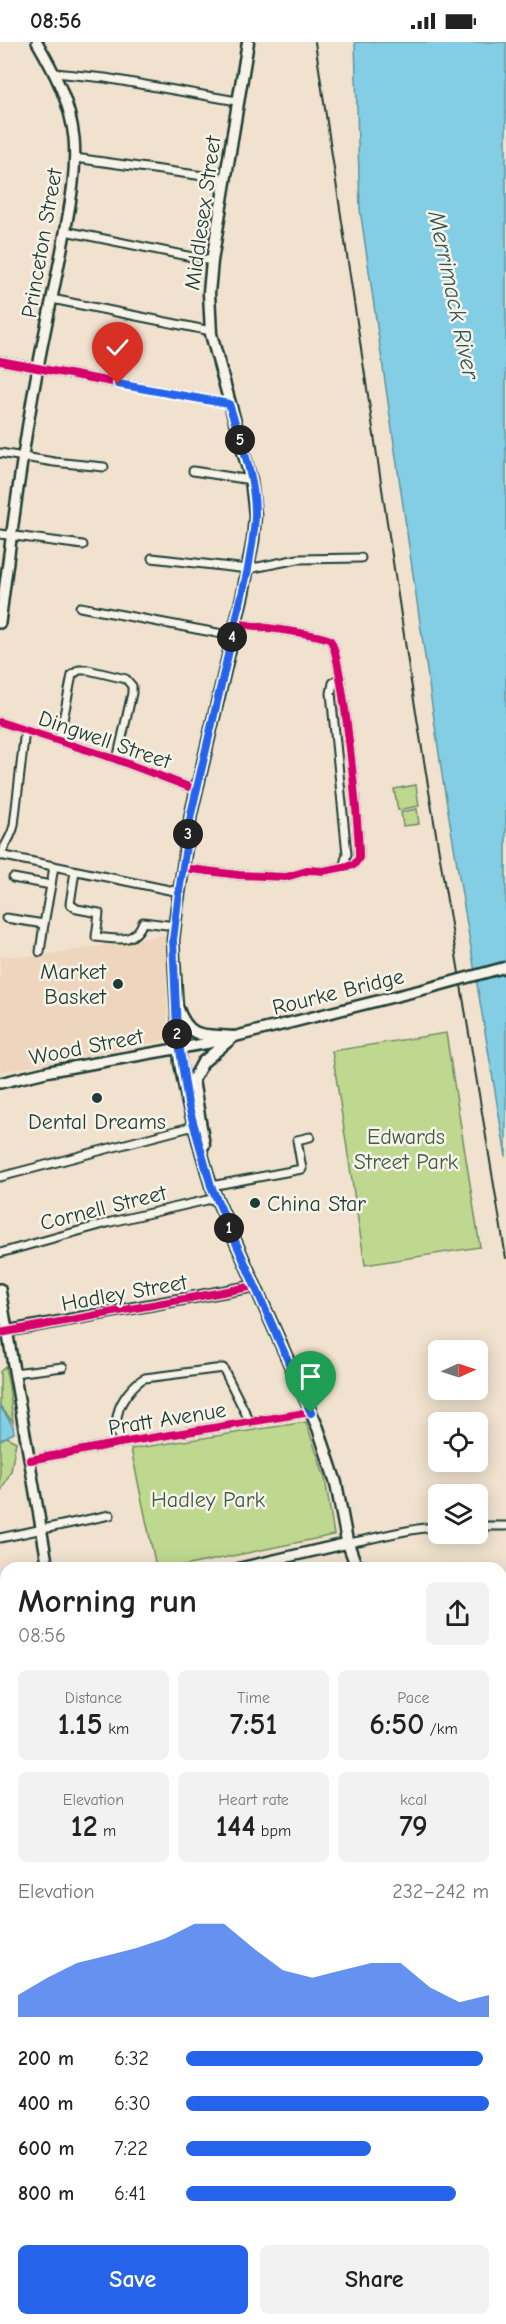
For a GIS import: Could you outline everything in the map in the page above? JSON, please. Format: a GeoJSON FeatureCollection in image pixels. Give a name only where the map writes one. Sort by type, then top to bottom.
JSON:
{"type":"FeatureCollection","features":[{"type":"Feature","properties":{"kind":"main road","name":"Princeton Street"},"geometry":{"type":"LineString","coordinates":[[0,623],[11,536],[38,369],[73,191],[75,158],[71,116],[56,73],[37,42]]}},
{"type":"Feature","properties":{"kind":"main road","name":"Middlesex Street"},"geometry":{"type":"LineString","coordinates":[[248,42],[212,261],[209,293],[211,331],[251,480],[255,515],[248,569],[197,790],[179,892],[173,940],[179,1048],[188,1104],[211,1186],[311,1413],[336,1483],[348,1543],[355,1562]]}},
{"type":"Feature","properties":{"kind":"main road","name":"Rourke Bridge"},"geometry":{"type":"LineString","coordinates":[[179,1048],[233,1037],[506,967]]}},
{"type":"Feature","properties":{"kind":"main road"},"geometry":{"type":"LineString","coordinates":[[176,1003],[182,1019],[191,1031],[198,1035],[233,1037]]}},
{"type":"Feature","properties":{"kind":"main road"},"geometry":{"type":"LineString","coordinates":[[203,1157],[205,1140],[193,1080],[203,1062],[233,1037]]}},
{"type":"Feature","properties":{"kind":"main road","name":"Wood Street"},"geometry":{"type":"LineString","coordinates":[[0,1083],[50,1071],[179,1048]]}},
{"type":"Feature","properties":{"kind":"main road","name":"Hadley Street"},"geometry":{"type":"LineString","coordinates":[[4,1332],[255,1286]]}},
{"type":"Feature","properties":{"kind":"main road"},"geometry":{"type":"LineString","coordinates":[[0,1289],[4,1332],[14,1373],[47,1562]]}},
{"type":"Feature","properties":{"kind":"main road"},"geometry":{"type":"LineString","coordinates":[[266,1562],[348,1543]]}},
{"type":"Feature","properties":{"kind":"street"},"geometry":{"type":"LineString","coordinates":[[56,73],[105,78],[237,101]]}},
{"type":"Feature","properties":{"kind":"street"},"geometry":{"type":"LineString","coordinates":[[75,158],[225,179]]}},
{"type":"Feature","properties":{"kind":"street"},"geometry":{"type":"LineString","coordinates":[[65,231],[212,261]]}},
{"type":"Feature","properties":{"kind":"street"},"geometry":{"type":"LineString","coordinates":[[52,299],[211,331]]}},
{"type":"Feature","properties":{"kind":"street"},"geometry":{"type":"LineString","coordinates":[[0,361],[229,404]]}},
{"type":"Feature","properties":{"kind":"street"},"geometry":{"type":"LineString","coordinates":[[0,453],[104,467]]}},
{"type":"Feature","properties":{"kind":"street"},"geometry":{"type":"LineString","coordinates":[[193,471],[251,480]]}},
{"type":"Feature","properties":{"kind":"street"},"geometry":{"type":"LineString","coordinates":[[0,534],[83,545]]}},
{"type":"Feature","properties":{"kind":"street"},"geometry":{"type":"LineString","coordinates":[[152,558],[248,569],[298,560],[361,558]]}},
{"type":"Feature","properties":{"kind":"street"},"geometry":{"type":"LineString","coordinates":[[81,607],[233,636]]}},
{"type":"Feature","properties":{"kind":"street"},"geometry":{"type":"LineString","coordinates":[[183,868],[238,875],[286,877],[310,870],[323,871],[354,865],[359,854],[345,704],[333,644],[329,638],[236,623]]}},
{"type":"Feature","properties":{"kind":"street"},"geometry":{"type":"LineString","coordinates":[[58,740],[72,675],[79,670],[88,670],[126,679],[132,686],[132,693],[117,760]]}},
{"type":"Feature","properties":{"kind":"street"},"geometry":{"type":"LineString","coordinates":[[340,677],[333,683],[331,693],[347,854],[342,867]]}},
{"type":"Feature","properties":{"kind":"street","name":"Dingwell Street"},"geometry":{"type":"LineString","coordinates":[[0,722],[117,760],[197,790]]}},
{"type":"Feature","properties":{"kind":"street"},"geometry":{"type":"LineString","coordinates":[[25,730],[13,831],[1,856],[179,892]]}},
{"type":"Feature","properties":{"kind":"street"},"geometry":{"type":"LineString","coordinates":[[40,952],[54,866]]}},
{"type":"Feature","properties":{"kind":"street"},"geometry":{"type":"LineString","coordinates":[[75,871],[70,904],[77,909],[99,913],[96,937],[124,940],[134,936],[143,922],[175,926]]}},
{"type":"Feature","properties":{"kind":"street"},"geometry":{"type":"LineString","coordinates":[[13,878],[51,885]]}},
{"type":"Feature","properties":{"kind":"street"},"geometry":{"type":"LineString","coordinates":[[6,918],[44,924]]}},
{"type":"Feature","properties":{"kind":"street"},"geometry":{"type":"LineString","coordinates":[[0,1177],[194,1126]]}},
{"type":"Feature","properties":{"kind":"street"},"geometry":{"type":"LineString","coordinates":[[211,1186],[302,1169],[297,1140],[310,1137]]}},
{"type":"Feature","properties":{"kind":"street","name":"Cornell Street"},"geometry":{"type":"LineString","coordinates":[[0,1253],[111,1222],[216,1198]]}},
{"type":"Feature","properties":{"kind":"street"},"geometry":{"type":"LineString","coordinates":[[14,1373],[63,1367]]}},
{"type":"Feature","properties":{"kind":"street"},"geometry":{"type":"LineString","coordinates":[[120,1443],[117,1419],[120,1407],[141,1379],[156,1376],[223,1368],[250,1422]]}},
{"type":"Feature","properties":{"kind":"street","name":"Pratt Avenue"},"geometry":{"type":"LineString","coordinates":[[30,1460],[120,1443],[311,1413]]}},
{"type":"Feature","properties":{"kind":"street"},"geometry":{"type":"LineString","coordinates":[[0,1538],[110,1515]]}},
{"type":"Feature","properties":{"kind":"street"},"geometry":{"type":"LineString","coordinates":[[488,1526],[506,1526]]}},
{"type":"Feature","properties":{"kind":"street"},"geometry":{"type":"LineString","coordinates":[[348,1543],[379,1539],[411,1528],[428,1527]]}},
{"type":"Feature","properties":{"kind":"shaded area"},"geometry":{"type":"Polygon","coordinates":[[[165,935],[168,1037],[166,1040],[0,1072],[0,956],[38,956],[165,935]]]}},
{"type":"Feature","properties":{"kind":"green space"},"geometry":{"type":"Polygon","coordinates":[[[416,785],[419,806],[398,810],[394,789],[416,785]]]}},
{"type":"Feature","properties":{"kind":"green space"},"geometry":{"type":"Polygon","coordinates":[[[417,809],[419,824],[403,826],[401,812],[417,809]]]}},
{"type":"Feature","properties":{"kind":"green space","name":"Edwards Street Park"},"geometry":{"type":"Polygon","coordinates":[[[446,1033],[480,1247],[365,1265],[332,1051],[446,1033]]]}},
{"type":"Feature","properties":{"kind":"green space"},"geometry":{"type":"Polygon","coordinates":[[[5,1366],[13,1422],[0,1406],[0,1372],[5,1366]]]}},
{"type":"Feature","properties":{"kind":"green space","name":"Hadley Park"},"geometry":{"type":"Polygon","coordinates":[[[306,1422],[325,1478],[334,1535],[203,1562],[155,1562],[131,1449],[306,1422]]]}},
{"type":"Feature","properties":{"kind":"green space"},"geometry":{"type":"Polygon","coordinates":[[[6,1437],[16,1442],[11,1471],[0,1493],[0,1440],[6,1437]]]}},
{"type":"Feature","properties":{"kind":"water","name":"Merrimack River"},"geometry":{"type":"Polygon","coordinates":[[[355,42],[506,42],[506,1157],[443,781],[360,209],[355,42]]]}},
{"type":"Feature","properties":{"kind":"water"},"geometry":{"type":"Polygon","coordinates":[[[0,1406],[13,1426],[14,1433],[0,1440],[0,1406]]]}},
{"type":"Feature","properties":{"kind":"railway"},"geometry":{"type":"LineString","coordinates":[[315,42],[411,682],[506,1258]]}},
{"type":"Feature","properties":{"kind":"cycle path"},"geometry":{"type":"LineString","coordinates":[[0,361],[229,404]]}},
{"type":"Feature","properties":{"kind":"cycle path"},"geometry":{"type":"LineString","coordinates":[[183,868],[239,875],[286,877],[310,870],[323,871],[354,865],[359,858],[345,707],[335,652],[330,640],[302,633],[236,623]]}},
{"type":"Feature","properties":{"kind":"cycle path"},"geometry":{"type":"LineString","coordinates":[[0,722],[115,759],[197,790]]}},
{"type":"Feature","properties":{"kind":"cycle path"},"geometry":{"type":"LineString","coordinates":[[0,1333],[255,1286]]}},
{"type":"Feature","properties":{"kind":"cycle path"},"geometry":{"type":"LineString","coordinates":[[30,1460],[311,1412]]}},
{"type":"Feature","properties":{"kind":"place","name":"Market Basket"},"geometry":{"type":"Point","coordinates":[118,984]}},
{"type":"Feature","properties":{"kind":"place","name":"Dental Dreams"},"geometry":{"type":"Point","coordinates":[97,1098]}},
{"type":"Feature","properties":{"kind":"place","name":"China Star"},"geometry":{"type":"Point","coordinates":[255,1203]}},
{"type":"Feature","properties":{"kind":"route"},"geometry":{"type":"LineString","coordinates":[[118,384],[229,404],[251,480],[255,515],[248,569],[191,814],[177,907],[173,940],[177,1030],[188,1104],[211,1186],[311,1413]]}}]}
